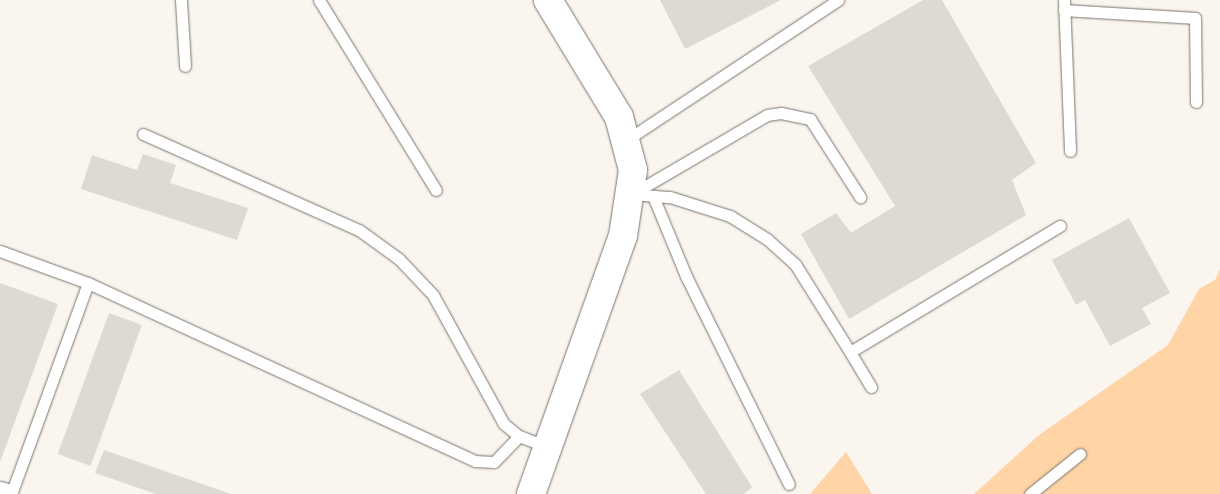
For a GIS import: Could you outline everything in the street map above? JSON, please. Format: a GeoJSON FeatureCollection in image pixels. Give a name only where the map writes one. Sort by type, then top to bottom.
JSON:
{"type":"FeatureCollection","features":[{"type":"Feature","properties":{"kind":"street"},"geometry":{"type":"LineString","coordinates":[[531,494],[623,236],[643,195],[628,139],[619,117],[548,0]]}},
{"type":"Feature","properties":{"kind":"street"},"geometry":{"type":"LineString","coordinates":[[0,492],[6,494]]}},
{"type":"Feature","properties":{"kind":"lane"},"geometry":{"type":"LineString","coordinates":[[181,0],[186,66]]}},
{"type":"Feature","properties":{"kind":"lane"},"geometry":{"type":"LineString","coordinates":[[319,0],[436,190]]}},
{"type":"Feature","properties":{"kind":"lane"},"geometry":{"type":"LineString","coordinates":[[628,139],[838,0]]}},
{"type":"Feature","properties":{"kind":"lane"},"geometry":{"type":"LineString","coordinates":[[1070,151],[1064,5],[1195,18],[1196,102]]}},
{"type":"Feature","properties":{"kind":"lane"},"geometry":{"type":"LineString","coordinates":[[643,195],[767,116],[781,112],[810,119],[860,197]]}},
{"type":"Feature","properties":{"kind":"lane"},"geometry":{"type":"LineString","coordinates":[[143,134],[359,230],[399,259],[433,295],[504,424],[519,436],[548,447]]}},
{"type":"Feature","properties":{"kind":"lane"},"geometry":{"type":"LineString","coordinates":[[643,195],[730,216],[767,239],[796,264],[871,387]]}},
{"type":"Feature","properties":{"kind":"lane"},"geometry":{"type":"LineString","coordinates":[[643,195],[686,276],[789,484]]}},
{"type":"Feature","properties":{"kind":"lane"},"geometry":{"type":"LineString","coordinates":[[850,352],[1060,226]]}},
{"type":"Feature","properties":{"kind":"lane"},"geometry":{"type":"LineString","coordinates":[[0,251],[88,283],[476,461],[494,462],[519,436]]}},
{"type":"Feature","properties":{"kind":"lane"},"geometry":{"type":"LineString","coordinates":[[11,494],[88,283]]}},
{"type":"Feature","properties":{"kind":"lane"},"geometry":{"type":"LineString","coordinates":[[1030,494],[1080,454]]}},
{"type":"Feature","properties":{"kind":"shaded area"},"geometry":{"type":"Polygon","coordinates":[[[1220,269],[1220,494],[974,494],[1039,435],[1168,345],[1199,289],[1215,280],[1220,269]]]}},
{"type":"Feature","properties":{"kind":"shaded area"},"geometry":{"type":"Polygon","coordinates":[[[846,452],[872,494],[810,494],[846,452]]]}},
{"type":"Feature","properties":{"kind":"building"},"geometry":{"type":"Polygon","coordinates":[[[660,0],[781,0],[685,49],[660,0]]]}},
{"type":"Feature","properties":{"kind":"building"},"geometry":{"type":"Polygon","coordinates":[[[923,0],[942,0],[1036,163],[1012,180],[1026,215],[849,319],[801,234],[836,213],[851,233],[895,206],[808,66],[923,0]]]}},
{"type":"Feature","properties":{"kind":"building"},"geometry":{"type":"Polygon","coordinates":[[[143,154],[176,165],[170,183],[248,208],[237,240],[81,189],[92,155],[137,170],[143,154]]]}},
{"type":"Feature","properties":{"kind":"building"},"geometry":{"type":"Polygon","coordinates":[[[1129,218],[1170,293],[1142,308],[1151,324],[1110,346],[1085,300],[1076,305],[1052,260],[1129,218]]]}},
{"type":"Feature","properties":{"kind":"building"},"geometry":{"type":"Polygon","coordinates":[[[0,283],[58,304],[0,462],[0,283]]]}},
{"type":"Feature","properties":{"kind":"building"},"geometry":{"type":"Polygon","coordinates":[[[109,313],[142,325],[91,466],[58,454],[109,313]]]}},
{"type":"Feature","properties":{"kind":"building"},"geometry":{"type":"Polygon","coordinates":[[[679,370],[752,487],[744,494],[706,494],[640,394],[679,370]]]}},
{"type":"Feature","properties":{"kind":"building"},"geometry":{"type":"Polygon","coordinates":[[[104,450],[231,494],[156,494],[95,473],[104,450]]]}}]}
